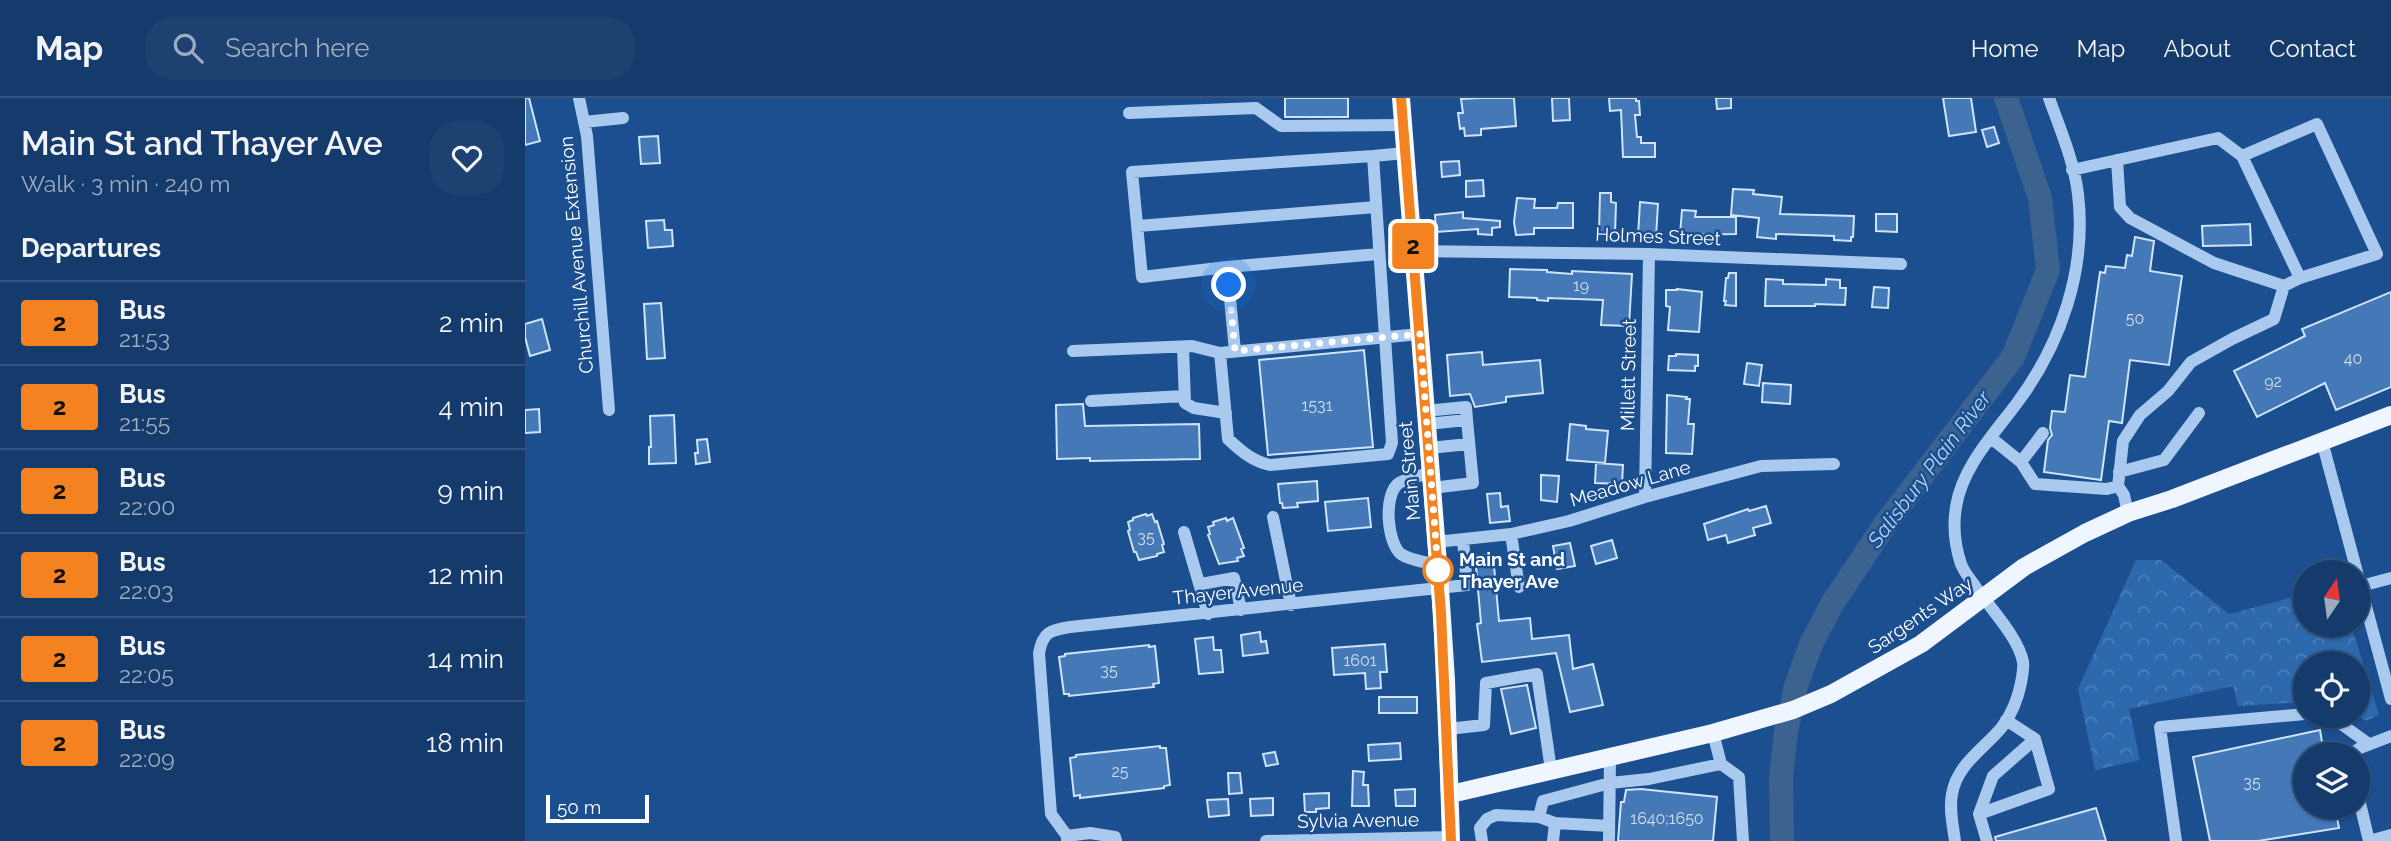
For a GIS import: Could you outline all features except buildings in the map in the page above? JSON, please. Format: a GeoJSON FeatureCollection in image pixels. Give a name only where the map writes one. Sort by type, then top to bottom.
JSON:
{"type":"FeatureCollection","features":[{"type":"Feature","properties":{"kind":"main road","name":"Main Street"},"geometry":{"type":"LineString","coordinates":[[1401,98],[1440,588],[1451,839]]}},
{"type":"Feature","properties":{"kind":"main road","name":"Sargents Way"},"geometry":{"type":"LineString","coordinates":[[1451,794],[1755,722],[1831,694],[1921,644],[2024,567],[2053,550],[2128,513],[2172,499],[2391,415]]}},
{"type":"Feature","properties":{"kind":"street","name":"Churchill Avenue Extension"},"geometry":{"type":"LineString","coordinates":[[579,98],[587,136],[609,410]]}},
{"type":"Feature","properties":{"kind":"street"},"geometry":{"type":"LineString","coordinates":[[1955,841],[1951,815],[1952,792],[1965,766],[2014,708],[2021,684],[2023,662],[2014,639],[1961,567],[1955,542],[1955,510],[1962,483],[1975,459],[2044,363],[2069,302],[2076,268],[2078,194],[2068,152],[2049,98]]}},
{"type":"Feature","properties":{"kind":"street"},"geometry":{"type":"LineString","coordinates":[[1129,113],[1255,108],[1281,126],[1403,125]]}},
{"type":"Feature","properties":{"kind":"street"},"geometry":{"type":"LineString","coordinates":[[584,122],[623,118]]}},
{"type":"Feature","properties":{"kind":"street"},"geometry":{"type":"LineString","coordinates":[[2117,160],[2120,207],[2130,218],[2214,263],[2284,286],[2300,278],[2377,254],[2317,124],[2242,156]]}},
{"type":"Feature","properties":{"kind":"street"},"geometry":{"type":"LineString","coordinates":[[2072,170],[2218,138],[2242,156],[2300,278]]}},
{"type":"Feature","properties":{"kind":"street"},"geometry":{"type":"LineString","coordinates":[[1378,254],[1142,277],[1132,172],[1405,153]]}},
{"type":"Feature","properties":{"kind":"street"},"geometry":{"type":"LineString","coordinates":[[1220,353],[1228,439],[1243,453],[1270,465],[1388,453],[1392,443],[1373,156]]}},
{"type":"Feature","properties":{"kind":"street"},"geometry":{"type":"LineString","coordinates":[[1138,226],[1375,208]]}},
{"type":"Feature","properties":{"kind":"street","name":"Holmes Street"},"geometry":{"type":"LineString","coordinates":[[1413,251],[1649,254],[1901,264]]}},
{"type":"Feature","properties":{"kind":"street","name":"Millett Street"},"geometry":{"type":"LineString","coordinates":[[1645,497],[1649,254]]}},
{"type":"Feature","properties":{"kind":"street"},"geometry":{"type":"LineString","coordinates":[[1227,267],[1235,351]]}},
{"type":"Feature","properties":{"kind":"street"},"geometry":{"type":"LineString","coordinates":[[2112,488],[2119,472],[2123,441],[2140,415],[2168,391],[2191,362],[2274,319],[2284,286]]}},
{"type":"Feature","properties":{"kind":"street"},"geometry":{"type":"LineString","coordinates":[[1073,351],[1192,346],[1220,353],[1420,334]]}},
{"type":"Feature","properties":{"kind":"street"},"geometry":{"type":"LineString","coordinates":[[1183,347],[1185,403],[1194,408],[1226,413]]}},
{"type":"Feature","properties":{"kind":"street"},"geometry":{"type":"LineString","coordinates":[[1091,401],[1184,396]]}},
{"type":"Feature","properties":{"kind":"street"},"geometry":{"type":"LineString","coordinates":[[2119,472],[2164,460],[2199,413]]}},
{"type":"Feature","properties":{"kind":"street"},"geometry":{"type":"LineString","coordinates":[[1426,417],[1467,420],[1473,483],[1431,480],[1399,484],[1392,491],[1389,501],[1390,523],[1395,548],[1409,558],[1438,565]]}},
{"type":"Feature","properties":{"kind":"street"},"geometry":{"type":"LineString","coordinates":[[2021,462],[2043,433]]}},
{"type":"Feature","properties":{"kind":"street"},"geometry":{"type":"LineString","coordinates":[[1991,438],[2021,462],[2035,484],[2112,488],[2124,495],[2128,513]]}},
{"type":"Feature","properties":{"kind":"street"},"geometry":{"type":"LineString","coordinates":[[2322,441],[2354,560]]}},
{"type":"Feature","properties":{"kind":"street"},"geometry":{"type":"LineString","coordinates":[[1429,448],[1469,444]]}},
{"type":"Feature","properties":{"kind":"street","name":"Meadow Lane"},"geometry":{"type":"LineString","coordinates":[[1436,542],[1511,534],[1569,522],[1645,497],[1762,466],[1834,464]]}},
{"type":"Feature","properties":{"kind":"street"},"geometry":{"type":"LineString","coordinates":[[1273,517],[1291,605]]}},
{"type":"Feature","properties":{"kind":"street"},"geometry":{"type":"LineString","coordinates":[[1184,532],[1208,614]]}},
{"type":"Feature","properties":{"kind":"street"},"geometry":{"type":"LineString","coordinates":[[1511,534],[1520,587]]}},
{"type":"Feature","properties":{"kind":"street","name":"Thayer Avenue"},"geometry":{"type":"LineString","coordinates":[[1067,838],[1051,814],[1039,653],[1042,638],[1048,633],[1070,627],[1467,585],[1463,540]]}},
{"type":"Feature","properties":{"kind":"street"},"geometry":{"type":"LineString","coordinates":[[2370,577],[2391,578]]}},
{"type":"Feature","properties":{"kind":"street"},"geometry":{"type":"LineString","coordinates":[[1201,584],[1234,578],[1241,610]]}},
{"type":"Feature","properties":{"kind":"street"},"geometry":{"type":"LineString","coordinates":[[2370,621],[2391,699]]}},
{"type":"Feature","properties":{"kind":"street"},"geometry":{"type":"LineString","coordinates":[[1448,729],[1484,725],[1486,683],[1537,674],[1552,770]]}},
{"type":"Feature","properties":{"kind":"street"},"geometry":{"type":"LineString","coordinates":[[2176,841],[2159,727],[2293,715]]}},
{"type":"Feature","properties":{"kind":"street"},"geometry":{"type":"LineString","coordinates":[[1979,814],[2049,789],[2035,739],[2006,720]]}},
{"type":"Feature","properties":{"kind":"street"},"geometry":{"type":"LineString","coordinates":[[2347,728],[2366,742]]}},
{"type":"Feature","properties":{"kind":"street"},"geometry":{"type":"LineString","coordinates":[[1713,733],[1721,764],[1738,777],[1743,841]]}},
{"type":"Feature","properties":{"kind":"street"},"geometry":{"type":"LineString","coordinates":[[2370,744],[2391,736]]}},
{"type":"Feature","properties":{"kind":"street"},"geometry":{"type":"LineString","coordinates":[[1987,841],[1979,814],[1993,776],[2035,739]]}},
{"type":"Feature","properties":{"kind":"street"},"geometry":{"type":"LineString","coordinates":[[1609,841],[1611,757]]}},
{"type":"Feature","properties":{"kind":"street"},"geometry":{"type":"LineString","coordinates":[[1539,817],[1543,801],[1610,783],[1649,779],[1721,764]]}},
{"type":"Feature","properties":{"kind":"street"},"geometry":{"type":"LineString","coordinates":[[1482,841],[1480,828],[1487,819],[1496,815],[1539,817],[1555,823],[1609,826]]}},
{"type":"Feature","properties":{"kind":"street"},"geometry":{"type":"LineString","coordinates":[[2363,819],[2368,841],[2391,835]]}},
{"type":"Feature","properties":{"kind":"street"},"geometry":{"type":"LineString","coordinates":[[1553,841],[1555,823]]}},
{"type":"Feature","properties":{"kind":"street"},"geometry":{"type":"LineString","coordinates":[[1067,838],[1090,833],[1115,837],[1116,841]]}},
{"type":"Feature","properties":{"kind":"street","name":"Sylvia Avenue"},"geometry":{"type":"LineString","coordinates":[[1266,841],[1451,839]]}},
{"type":"Feature","properties":{"kind":"green space"},"geometry":{"type":"Polygon","coordinates":[[[2136,560],[2161,560],[2229,614],[2293,597],[2293,637],[2355,637],[2359,651],[2293,651],[2293,703],[2238,706],[2233,686],[2129,709],[2140,760],[2095,770],[2078,689],[2136,560]]]}},
{"type":"Feature","properties":{"kind":"green space"},"geometry":{"type":"Polygon","coordinates":[[[2370,686],[2379,715],[2370,719],[2370,686]]]}},
{"type":"Feature","properties":{"kind":"waterway","name":"Salisbury Plain River"},"geometry":{"type":"LineString","coordinates":[[1782,841],[1781,777],[1786,731],[1796,686],[1811,644],[1832,604],[1886,523],[2013,357],[2048,270],[2040,198],[2006,98]]}},
{"type":"Feature","properties":{"kind":"bus line","name":"2"},"geometry":{"type":"LineString","coordinates":[[1401,98],[1446,679],[1451,841]]}},
{"type":"Feature","properties":{"kind":"place","name":"Main St and Thayer Ave"},"geometry":{"type":"Point","coordinates":[1438,570]}},
{"type":"Feature","properties":{"kind":"route"},"geometry":{"type":"LineString","coordinates":[[1229,285],[1235,351],[1420,334],[1438,570]]}}]}
